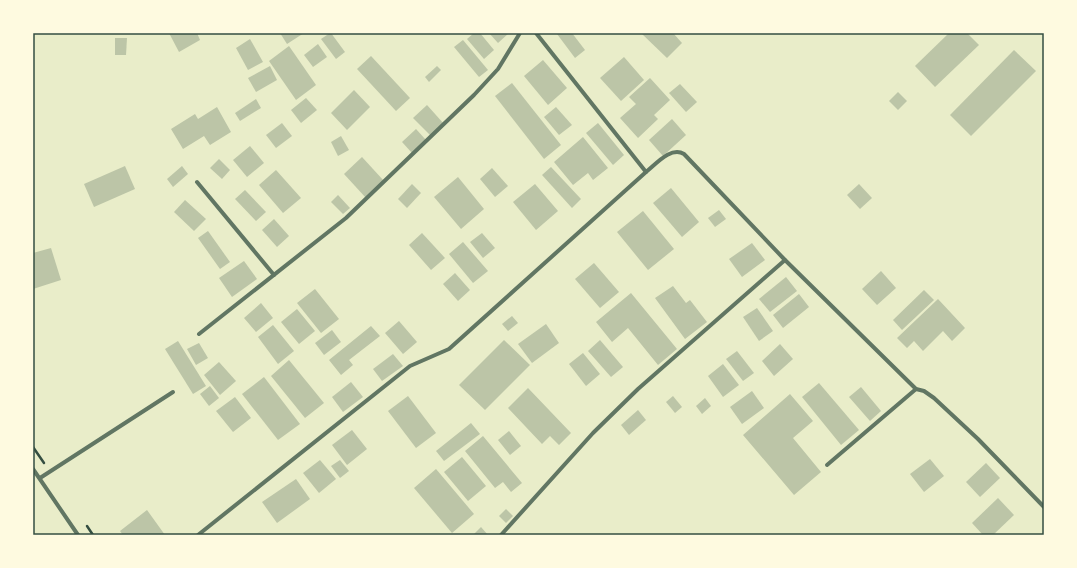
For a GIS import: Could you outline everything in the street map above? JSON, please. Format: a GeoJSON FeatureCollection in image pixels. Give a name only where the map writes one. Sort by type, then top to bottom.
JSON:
{"type":"FeatureCollection","features":[{"type":"Feature","properties":{"kind":"street"},"geometry":{"type":"LineString","coordinates":[[200,334],[346,218],[474,95],[498,69],[520,33]]}},
{"type":"Feature","properties":{"kind":"street"},"geometry":{"type":"LineString","coordinates":[[536,33],[646,172]]}},
{"type":"Feature","properties":{"kind":"street"},"geometry":{"type":"LineString","coordinates":[[198,535],[410,366],[449,349],[646,172],[668,154],[674,152],[684,154],[785,260],[916,389],[924,391],[934,398],[978,439],[1044,507]]}},
{"type":"Feature","properties":{"kind":"street"},"geometry":{"type":"LineString","coordinates":[[197,182],[274,275]]}},
{"type":"Feature","properties":{"kind":"street"},"geometry":{"type":"LineString","coordinates":[[501,535],[593,433],[626,400],[785,260]]}},
{"type":"Feature","properties":{"kind":"street"},"geometry":{"type":"LineString","coordinates":[[827,466],[916,389]]}},
{"type":"Feature","properties":{"kind":"street"},"geometry":{"type":"LineString","coordinates":[[40,478],[173,392]]}},
{"type":"Feature","properties":{"kind":"street"},"geometry":{"type":"LineString","coordinates":[[33,469],[78,535]]}},
{"type":"Feature","properties":{"kind":"building"},"geometry":{"type":"Polygon","coordinates":[[[169,33],[197,33],[200,40],[179,52],[169,33]]]}},
{"type":"Feature","properties":{"kind":"building"},"geometry":{"type":"Polygon","coordinates":[[[280,33],[304,33],[287,44],[280,33]]]}},
{"type":"Feature","properties":{"kind":"building"},"geometry":{"type":"Polygon","coordinates":[[[330,33],[345,52],[336,59],[321,39],[330,33]]]}},
{"type":"Feature","properties":{"kind":"building"},"geometry":{"type":"Polygon","coordinates":[[[474,33],[480,33],[494,50],[484,59],[467,39],[474,33]]]}},
{"type":"Feature","properties":{"kind":"building"},"geometry":{"type":"Polygon","coordinates":[[[489,33],[509,33],[498,43],[489,33]]]}},
{"type":"Feature","properties":{"kind":"building"},"geometry":{"type":"Polygon","coordinates":[[[572,33],[585,50],[575,58],[557,34],[572,33]]]}},
{"type":"Feature","properties":{"kind":"building"},"geometry":{"type":"Polygon","coordinates":[[[641,33],[673,33],[682,43],[667,58],[641,33]]]}},
{"type":"Feature","properties":{"kind":"building"},"geometry":{"type":"Polygon","coordinates":[[[949,33],[967,33],[979,45],[935,87],[915,66],[949,33]]]}},
{"type":"Feature","properties":{"kind":"building"},"geometry":{"type":"Polygon","coordinates":[[[115,38],[127,38],[126,55],[115,55],[115,38]]]}},
{"type":"Feature","properties":{"kind":"building"},"geometry":{"type":"Polygon","coordinates":[[[250,39],[263,62],[248,70],[236,48],[250,39]]]}},
{"type":"Feature","properties":{"kind":"building"},"geometry":{"type":"Polygon","coordinates":[[[463,40],[488,70],[479,77],[454,47],[463,40]]]}},
{"type":"Feature","properties":{"kind":"building"},"geometry":{"type":"Polygon","coordinates":[[[318,44],[327,57],[313,67],[304,55],[318,44]]]}},
{"type":"Feature","properties":{"kind":"building"},"geometry":{"type":"Polygon","coordinates":[[[289,46],[316,85],[296,100],[269,61],[289,46]]]}},
{"type":"Feature","properties":{"kind":"building"},"geometry":{"type":"Polygon","coordinates":[[[1014,50],[1036,71],[971,136],[950,115],[1014,50]]]}},
{"type":"Feature","properties":{"kind":"building"},"geometry":{"type":"Polygon","coordinates":[[[371,56],[410,98],[396,111],[357,69],[371,56]]]}},
{"type":"Feature","properties":{"kind":"building"},"geometry":{"type":"Polygon","coordinates":[[[624,57],[644,80],[621,101],[600,78],[624,57]]]}},
{"type":"Feature","properties":{"kind":"building"},"geometry":{"type":"Polygon","coordinates":[[[543,60],[567,88],[548,105],[524,76],[543,60]]]}},
{"type":"Feature","properties":{"kind":"building"},"geometry":{"type":"Polygon","coordinates":[[[270,66],[277,80],[256,92],[248,78],[270,66]]]}},
{"type":"Feature","properties":{"kind":"building"},"geometry":{"type":"Polygon","coordinates":[[[437,66],[441,70],[429,82],[425,77],[437,66]]]}},
{"type":"Feature","properties":{"kind":"building"},"geometry":{"type":"Polygon","coordinates":[[[650,78],[670,100],[654,115],[658,119],[638,138],[620,118],[636,104],[629,97],[650,78]]]}},
{"type":"Feature","properties":{"kind":"building"},"geometry":{"type":"Polygon","coordinates":[[[512,83],[561,145],[544,159],[495,96],[512,83]]]}},
{"type":"Feature","properties":{"kind":"building"},"geometry":{"type":"Polygon","coordinates":[[[680,84],[697,102],[686,112],[669,93],[680,84]]]}},
{"type":"Feature","properties":{"kind":"building"},"geometry":{"type":"Polygon","coordinates":[[[354,90],[370,107],[347,130],[331,113],[354,90]]]}},
{"type":"Feature","properties":{"kind":"building"},"geometry":{"type":"Polygon","coordinates":[[[898,92],[907,101],[898,110],[889,101],[898,92]]]}},
{"type":"Feature","properties":{"kind":"building"},"geometry":{"type":"Polygon","coordinates":[[[306,98],[317,110],[301,123],[291,110],[306,98]]]}},
{"type":"Feature","properties":{"kind":"building"},"geometry":{"type":"Polygon","coordinates":[[[256,99],[261,108],[240,121],[235,113],[256,99]]]}},
{"type":"Feature","properties":{"kind":"building"},"geometry":{"type":"Polygon","coordinates":[[[427,105],[444,124],[431,136],[413,118],[427,105]]]}},
{"type":"Feature","properties":{"kind":"building"},"geometry":{"type":"Polygon","coordinates":[[[217,107],[231,132],[210,145],[204,136],[183,149],[171,129],[195,114],[198,119],[217,107]]]}},
{"type":"Feature","properties":{"kind":"building"},"geometry":{"type":"Polygon","coordinates":[[[556,107],[572,125],[559,135],[544,117],[556,107]]]}},
{"type":"Feature","properties":{"kind":"building"},"geometry":{"type":"Polygon","coordinates":[[[672,119],[686,135],[663,156],[649,140],[672,119]]]}},
{"type":"Feature","properties":{"kind":"building"},"geometry":{"type":"Polygon","coordinates":[[[282,123],[292,136],[276,148],[266,135],[282,123]]]}},
{"type":"Feature","properties":{"kind":"building"},"geometry":{"type":"Polygon","coordinates":[[[598,123],[624,155],[613,165],[586,133],[598,123]]]}},
{"type":"Feature","properties":{"kind":"building"},"geometry":{"type":"Polygon","coordinates":[[[416,129],[426,140],[412,153],[402,142],[416,129]]]}},
{"type":"Feature","properties":{"kind":"building"},"geometry":{"type":"Polygon","coordinates":[[[341,136],[349,150],[338,156],[331,142],[341,136]]]}},
{"type":"Feature","properties":{"kind":"building"},"geometry":{"type":"Polygon","coordinates":[[[583,137],[608,168],[593,180],[588,173],[573,185],[554,162],[583,137]]]}},
{"type":"Feature","properties":{"kind":"building"},"geometry":{"type":"Polygon","coordinates":[[[250,146],[264,163],[247,177],[233,160],[250,146]]]}},
{"type":"Feature","properties":{"kind":"building"},"geometry":{"type":"Polygon","coordinates":[[[362,157],[384,181],[366,198],[344,174],[362,157]]]}},
{"type":"Feature","properties":{"kind":"building"},"geometry":{"type":"Polygon","coordinates":[[[219,159],[230,170],[222,179],[210,168],[219,159]]]}},
{"type":"Feature","properties":{"kind":"building"},"geometry":{"type":"Polygon","coordinates":[[[125,166],[135,189],[94,207],[84,184],[125,166]]]}},
{"type":"Feature","properties":{"kind":"building"},"geometry":{"type":"Polygon","coordinates":[[[182,166],[188,174],[173,187],[167,179],[182,166]]]}},
{"type":"Feature","properties":{"kind":"building"},"geometry":{"type":"Polygon","coordinates":[[[551,167],[581,199],[572,208],[542,175],[551,167]]]}},
{"type":"Feature","properties":{"kind":"building"},"geometry":{"type":"Polygon","coordinates":[[[492,168],[508,186],[495,197],[480,179],[492,168]]]}},
{"type":"Feature","properties":{"kind":"building"},"geometry":{"type":"Polygon","coordinates":[[[276,170],[301,198],[283,213],[259,185],[276,170]]]}},
{"type":"Feature","properties":{"kind":"building"},"geometry":{"type":"Polygon","coordinates":[[[458,177],[484,209],[461,229],[434,197],[458,177]]]}},
{"type":"Feature","properties":{"kind":"building"},"geometry":{"type":"Polygon","coordinates":[[[412,184],[421,193],[407,208],[398,199],[412,184]]]}},
{"type":"Feature","properties":{"kind":"building"},"geometry":{"type":"Polygon","coordinates":[[[535,184],[558,211],[536,230],[513,202],[535,184]]]}},
{"type":"Feature","properties":{"kind":"building"},"geometry":{"type":"Polygon","coordinates":[[[859,184],[872,198],[860,209],[847,195],[859,184]]]}},
{"type":"Feature","properties":{"kind":"building"},"geometry":{"type":"Polygon","coordinates":[[[671,188],[699,222],[682,237],[653,203],[671,188]]]}},
{"type":"Feature","properties":{"kind":"building"},"geometry":{"type":"Polygon","coordinates":[[[245,190],[266,212],[256,221],[235,199],[245,190]]]}},
{"type":"Feature","properties":{"kind":"building"},"geometry":{"type":"Polygon","coordinates":[[[338,195],[350,208],[343,214],[331,202],[338,195]]]}},
{"type":"Feature","properties":{"kind":"building"},"geometry":{"type":"Polygon","coordinates":[[[185,200],[206,219],[194,231],[174,212],[185,200]]]}},
{"type":"Feature","properties":{"kind":"building"},"geometry":{"type":"Polygon","coordinates":[[[719,210],[726,219],[715,227],[708,218],[719,210]]]}},
{"type":"Feature","properties":{"kind":"building"},"geometry":{"type":"Polygon","coordinates":[[[643,211],[674,249],[648,270],[617,232],[643,211]]]}},
{"type":"Feature","properties":{"kind":"building"},"geometry":{"type":"Polygon","coordinates":[[[274,219],[289,236],[277,247],[262,230],[274,219]]]}},
{"type":"Feature","properties":{"kind":"building"},"geometry":{"type":"Polygon","coordinates":[[[208,231],[230,262],[220,269],[198,238],[208,231]]]}},
{"type":"Feature","properties":{"kind":"building"},"geometry":{"type":"Polygon","coordinates":[[[422,233],[445,258],[431,270],[409,245],[422,233]]]}},
{"type":"Feature","properties":{"kind":"building"},"geometry":{"type":"Polygon","coordinates":[[[482,233],[495,248],[483,258],[470,242],[482,233]]]}},
{"type":"Feature","properties":{"kind":"building"},"geometry":{"type":"Polygon","coordinates":[[[463,242],[488,271],[473,283],[449,254],[463,242]]]}},
{"type":"Feature","properties":{"kind":"building"},"geometry":{"type":"Polygon","coordinates":[[[752,243],[765,260],[742,277],[729,259],[752,243]]]}},
{"type":"Feature","properties":{"kind":"building"},"geometry":{"type":"Polygon","coordinates":[[[51,248],[61,280],[33,289],[33,253],[51,248]]]}},
{"type":"Feature","properties":{"kind":"building"},"geometry":{"type":"Polygon","coordinates":[[[244,261],[257,279],[232,297],[219,278],[244,261]]]}},
{"type":"Feature","properties":{"kind":"building"},"geometry":{"type":"Polygon","coordinates":[[[594,263],[619,292],[600,308],[575,279],[594,263]]]}},
{"type":"Feature","properties":{"kind":"building"},"geometry":{"type":"Polygon","coordinates":[[[881,271],[896,288],[877,305],[862,289],[881,271]]]}},
{"type":"Feature","properties":{"kind":"building"},"geometry":{"type":"Polygon","coordinates":[[[455,273],[470,290],[458,301],[443,284],[455,273]]]}},
{"type":"Feature","properties":{"kind":"building"},"geometry":{"type":"Polygon","coordinates":[[[786,277],[797,291],[770,312],[759,299],[786,277]]]}},
{"type":"Feature","properties":{"kind":"building"},"geometry":{"type":"Polygon","coordinates":[[[673,286],[686,303],[690,300],[707,322],[685,339],[655,298],[673,286]]]}},
{"type":"Feature","properties":{"kind":"building"},"geometry":{"type":"Polygon","coordinates":[[[315,289],[339,319],[321,333],[297,303],[315,289]]]}},
{"type":"Feature","properties":{"kind":"building"},"geometry":{"type":"Polygon","coordinates":[[[924,290],[934,300],[902,330],[893,320],[924,290]]]}},
{"type":"Feature","properties":{"kind":"building"},"geometry":{"type":"Polygon","coordinates":[[[631,293],[677,349],[658,365],[628,328],[612,342],[596,322],[631,293]]]}},
{"type":"Feature","properties":{"kind":"building"},"geometry":{"type":"Polygon","coordinates":[[[799,294],[809,307],[783,328],[773,315],[799,294]]]}},
{"type":"Feature","properties":{"kind":"building"},"geometry":{"type":"Polygon","coordinates":[[[938,299],[965,328],[952,341],[943,331],[923,351],[914,341],[907,348],[897,338],[938,299]]]}},
{"type":"Feature","properties":{"kind":"building"},"geometry":{"type":"Polygon","coordinates":[[[261,303],[273,318],[256,332],[244,318],[261,303]]]}},
{"type":"Feature","properties":{"kind":"building"},"geometry":{"type":"Polygon","coordinates":[[[757,308],[773,331],[759,341],[743,317],[757,308]]]}},
{"type":"Feature","properties":{"kind":"building"},"geometry":{"type":"Polygon","coordinates":[[[297,309],[315,331],[299,344],[281,322],[297,309]]]}},
{"type":"Feature","properties":{"kind":"building"},"geometry":{"type":"Polygon","coordinates":[[[512,316],[518,323],[508,331],[502,324],[512,316]]]}},
{"type":"Feature","properties":{"kind":"building"},"geometry":{"type":"Polygon","coordinates":[[[399,321],[417,342],[403,354],[385,333],[399,321]]]}},
{"type":"Feature","properties":{"kind":"building"},"geometry":{"type":"Polygon","coordinates":[[[546,324],[559,343],[532,363],[518,344],[546,324]]]}},
{"type":"Feature","properties":{"kind":"building"},"geometry":{"type":"Polygon","coordinates":[[[273,325],[294,351],[278,364],[258,337],[273,325]]]}},
{"type":"Feature","properties":{"kind":"building"},"geometry":{"type":"Polygon","coordinates":[[[371,326],[380,336],[349,360],[353,365],[341,375],[329,360],[371,326]]]}},
{"type":"Feature","properties":{"kind":"building"},"geometry":{"type":"Polygon","coordinates":[[[332,330],[341,342],[324,355],[315,343],[332,330]]]}},
{"type":"Feature","properties":{"kind":"building"},"geometry":{"type":"Polygon","coordinates":[[[504,340],[530,365],[485,410],[459,385],[504,340]]]}},
{"type":"Feature","properties":{"kind":"building"},"geometry":{"type":"Polygon","coordinates":[[[600,340],[623,367],[611,377],[588,351],[600,340]]]}},
{"type":"Feature","properties":{"kind":"building"},"geometry":{"type":"Polygon","coordinates":[[[178,341],[206,386],[193,394],[165,349],[178,341]]]}},
{"type":"Feature","properties":{"kind":"building"},"geometry":{"type":"Polygon","coordinates":[[[199,343],[208,358],[196,365],[187,349],[199,343]]]}},
{"type":"Feature","properties":{"kind":"building"},"geometry":{"type":"Polygon","coordinates":[[[780,344],[793,359],[774,376],[762,361],[780,344]]]}},
{"type":"Feature","properties":{"kind":"building"},"geometry":{"type":"Polygon","coordinates":[[[737,351],[754,373],[743,381],[726,359],[737,351]]]}},
{"type":"Feature","properties":{"kind":"building"},"geometry":{"type":"Polygon","coordinates":[[[583,353],[600,374],[586,386],[569,364],[583,353]]]}},
{"type":"Feature","properties":{"kind":"building"},"geometry":{"type":"Polygon","coordinates":[[[393,354],[403,366],[382,381],[373,369],[393,354]]]}},
{"type":"Feature","properties":{"kind":"building"},"geometry":{"type":"Polygon","coordinates":[[[289,360],[324,403],[305,418],[271,376],[289,360]]]}},
{"type":"Feature","properties":{"kind":"building"},"geometry":{"type":"Polygon","coordinates":[[[219,362],[236,381],[220,395],[204,375],[219,362]]]}},
{"type":"Feature","properties":{"kind":"building"},"geometry":{"type":"Polygon","coordinates":[[[723,364],[739,385],[723,397],[708,376],[723,364]]]}},
{"type":"Feature","properties":{"kind":"building"},"geometry":{"type":"Polygon","coordinates":[[[264,377],[300,424],[278,440],[242,394],[264,377]]]}},
{"type":"Feature","properties":{"kind":"building"},"geometry":{"type":"Polygon","coordinates":[[[351,382],[363,397],[343,412],[332,397],[351,382]]]}},
{"type":"Feature","properties":{"kind":"building"},"geometry":{"type":"Polygon","coordinates":[[[819,383],[859,430],[841,445],[802,397],[819,383]]]}},
{"type":"Feature","properties":{"kind":"building"},"geometry":{"type":"Polygon","coordinates":[[[210,386],[219,398],[209,406],[200,394],[210,386]]]}},
{"type":"Feature","properties":{"kind":"building"},"geometry":{"type":"Polygon","coordinates":[[[861,387],[881,411],[870,421],[849,397],[861,387]]]}},
{"type":"Feature","properties":{"kind":"building"},"geometry":{"type":"Polygon","coordinates":[[[528,388],[571,433],[559,445],[550,436],[542,444],[508,408],[528,388]]]}},
{"type":"Feature","properties":{"kind":"building"},"geometry":{"type":"Polygon","coordinates":[[[752,391],[764,408],[742,424],[730,407],[752,391]]]}},
{"type":"Feature","properties":{"kind":"building"},"geometry":{"type":"Polygon","coordinates":[[[790,394],[813,421],[793,438],[821,472],[794,495],[743,435],[790,394]]]}},
{"type":"Feature","properties":{"kind":"building"},"geometry":{"type":"Polygon","coordinates":[[[408,396],[436,433],[416,448],[388,411],[408,396]]]}},
{"type":"Feature","properties":{"kind":"building"},"geometry":{"type":"Polygon","coordinates":[[[673,396],[682,407],[675,413],[666,402],[673,396]]]}},
{"type":"Feature","properties":{"kind":"building"},"geometry":{"type":"Polygon","coordinates":[[[235,397],[251,418],[233,432],[216,411],[235,397]]]}},
{"type":"Feature","properties":{"kind":"building"},"geometry":{"type":"Polygon","coordinates":[[[705,398],[711,406],[702,414],[696,406],[705,398]]]}},
{"type":"Feature","properties":{"kind":"building"},"geometry":{"type":"Polygon","coordinates":[[[638,410],[646,420],[629,435],[621,425],[638,410]]]}},
{"type":"Feature","properties":{"kind":"building"},"geometry":{"type":"Polygon","coordinates":[[[471,423],[480,434],[444,461],[436,451],[471,423]]]}},
{"type":"Feature","properties":{"kind":"building"},"geometry":{"type":"Polygon","coordinates":[[[352,430],[367,449],[347,465],[332,445],[352,430]]]}},
{"type":"Feature","properties":{"kind":"building"},"geometry":{"type":"Polygon","coordinates":[[[509,431],[521,446],[510,455],[498,440],[509,431]]]}},
{"type":"Feature","properties":{"kind":"building"},"geometry":{"type":"Polygon","coordinates":[[[483,436],[522,483],[511,492],[503,482],[495,488],[465,451],[483,436]]]}},
{"type":"Feature","properties":{"kind":"building"},"geometry":{"type":"Polygon","coordinates":[[[462,457],[486,486],[468,501],[444,472],[462,457]]]}},
{"type":"Feature","properties":{"kind":"building"},"geometry":{"type":"Polygon","coordinates":[[[930,459],[944,476],[924,492],[910,474],[930,459]]]}},
{"type":"Feature","properties":{"kind":"building"},"geometry":{"type":"Polygon","coordinates":[[[320,460],[336,479],[319,493],[303,473],[320,460]]]}},
{"type":"Feature","properties":{"kind":"building"},"geometry":{"type":"Polygon","coordinates":[[[340,460],[349,471],[340,478],[331,466],[340,460]]]}},
{"type":"Feature","properties":{"kind":"building"},"geometry":{"type":"Polygon","coordinates":[[[986,463],[1000,478],[980,497],[966,482],[986,463]]]}},
{"type":"Feature","properties":{"kind":"building"},"geometry":{"type":"Polygon","coordinates":[[[436,469],[474,514],[452,533],[414,488],[436,469]]]}},
{"type":"Feature","properties":{"kind":"building"},"geometry":{"type":"Polygon","coordinates":[[[296,479],[310,499],[277,523],[262,502],[296,479]]]}},
{"type":"Feature","properties":{"kind":"building"},"geometry":{"type":"Polygon","coordinates":[[[998,498],[1014,515],[993,535],[983,535],[972,523],[998,498]]]}},
{"type":"Feature","properties":{"kind":"building"},"geometry":{"type":"Polygon","coordinates":[[[506,509],[513,516],[506,523],[499,516],[506,509]]]}},
{"type":"Feature","properties":{"kind":"building"},"geometry":{"type":"Polygon","coordinates":[[[147,510],[165,535],[123,535],[120,531],[147,510]]]}},
{"type":"Feature","properties":{"kind":"building"},"geometry":{"type":"Polygon","coordinates":[[[481,527],[488,535],[473,535],[481,527]]]}}]}
